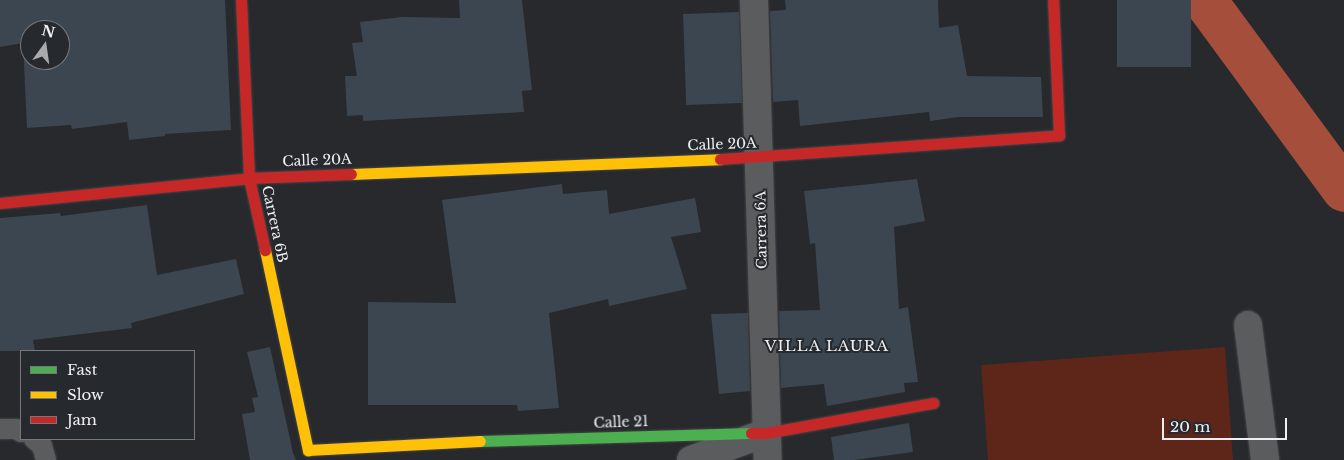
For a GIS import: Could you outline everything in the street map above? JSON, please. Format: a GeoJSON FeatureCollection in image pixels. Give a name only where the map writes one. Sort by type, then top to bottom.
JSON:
{"type":"FeatureCollection","features":[{"type":"Feature","properties":{"kind":"street","name":"Carrera 6B"},"geometry":{"type":"LineString","coordinates":[[241,0],[249,178],[308,450]]}},
{"type":"Feature","properties":{"kind":"street","name":"Carrera 6A"},"geometry":{"type":"LineString","coordinates":[[754,0],[768,460]]}},
{"type":"Feature","properties":{"kind":"street","name":"Calle 20A"},"geometry":{"type":"LineString","coordinates":[[0,203],[249,178],[759,157],[1059,136],[1053,0]]}},
{"type":"Feature","properties":{"kind":"street"},"geometry":{"type":"LineString","coordinates":[[1248,325],[1265,460]]}},
{"type":"Feature","properties":{"kind":"street","name":"Calle 21"},"geometry":{"type":"LineString","coordinates":[[308,450],[394,444],[766,433],[933,403]]}},
{"type":"Feature","properties":{"kind":"street"},"geometry":{"type":"LineString","coordinates":[[691,460],[766,433]]}},
{"type":"Feature","properties":{"kind":"lane"},"geometry":{"type":"LineString","coordinates":[[0,429],[16,429],[20,431]]}},
{"type":"Feature","properties":{"kind":"lane"},"geometry":{"type":"LineString","coordinates":[[35,440],[42,446],[46,460]]}},
{"type":"Feature","properties":{"kind":"shaded area"},"geometry":{"type":"Polygon","coordinates":[[[1225,347],[1233,460],[988,460],[981,365],[1225,347]]]}},
{"type":"Feature","properties":{"kind":"building"},"geometry":{"type":"Polygon","coordinates":[[[0,0],[225,0],[231,130],[165,134],[165,136],[129,140],[127,122],[72,129],[71,125],[27,128],[24,70],[70,70],[70,20],[20,20],[20,44],[0,47],[0,0]]]}},
{"type":"Feature","properties":{"kind":"building"},"geometry":{"type":"Polygon","coordinates":[[[459,0],[522,0],[532,90],[522,91],[524,112],[363,121],[363,115],[347,116],[345,76],[357,76],[352,43],[363,42],[360,22],[402,17],[460,18],[459,0]]]}},
{"type":"Feature","properties":{"kind":"building"},"geometry":{"type":"Polygon","coordinates":[[[785,0],[938,0],[939,28],[958,25],[967,76],[1041,77],[1043,117],[958,117],[930,121],[929,112],[800,126],[798,100],[773,102],[770,11],[786,10],[785,0]]]}},
{"type":"Feature","properties":{"kind":"building"},"geometry":{"type":"Polygon","coordinates":[[[1117,0],[1191,0],[1191,67],[1117,67],[1117,0]]]}},
{"type":"Feature","properties":{"kind":"building"},"geometry":{"type":"Polygon","coordinates":[[[739,12],[742,103],[686,105],[683,14],[739,12]]]}},
{"type":"Feature","properties":{"kind":"building"},"geometry":{"type":"Polygon","coordinates":[[[917,179],[925,221],[894,227],[899,309],[908,307],[918,382],[904,383],[905,392],[827,406],[824,384],[781,388],[779,311],[820,310],[815,243],[810,244],[804,191],[917,179]]]}},
{"type":"Feature","properties":{"kind":"building"},"geometry":{"type":"Polygon","coordinates":[[[562,184],[563,194],[607,190],[609,214],[695,198],[701,232],[671,237],[687,289],[609,306],[608,299],[549,313],[559,408],[518,411],[517,405],[368,405],[368,302],[456,303],[442,200],[562,184]]]}},
{"type":"Feature","properties":{"kind":"building"},"geometry":{"type":"Polygon","coordinates":[[[147,205],[157,275],[236,259],[244,294],[131,323],[132,328],[33,340],[35,350],[0,351],[0,218],[60,213],[61,216],[147,205]]]}},
{"type":"Feature","properties":{"kind":"building"},"geometry":{"type":"Polygon","coordinates":[[[748,313],[750,391],[719,394],[711,314],[748,313]]]}},
{"type":"Feature","properties":{"kind":"building"},"geometry":{"type":"Polygon","coordinates":[[[270,347],[296,460],[250,460],[242,414],[255,412],[252,398],[258,397],[247,352],[270,347]]]}},
{"type":"Feature","properties":{"kind":"building"},"geometry":{"type":"Polygon","coordinates":[[[909,423],[913,452],[854,460],[834,460],[831,437],[909,423]]]}},
{"type":"Feature","properties":{"kind":"waterway"},"geometry":{"type":"LineString","coordinates":[[1208,0],[1209,6],[1344,190]]}},
{"type":"Feature","properties":{"kind":"traffic: fast"},"geometry":{"type":"LineString","coordinates":[[480,441],[751,433]]}},
{"type":"Feature","properties":{"kind":"traffic: slow"},"geometry":{"type":"LineString","coordinates":[[351,174],[720,159]]}},
{"type":"Feature","properties":{"kind":"traffic: slow"},"geometry":{"type":"LineString","coordinates":[[265,250],[308,450],[480,441]]}},
{"type":"Feature","properties":{"kind":"traffic: jam"},"geometry":{"type":"LineString","coordinates":[[241,0],[249,178],[265,250]]}},
{"type":"Feature","properties":{"kind":"traffic: jam"},"geometry":{"type":"LineString","coordinates":[[720,159],[1059,135],[1053,0]]}},
{"type":"Feature","properties":{"kind":"traffic: jam"},"geometry":{"type":"LineString","coordinates":[[0,203],[249,178],[351,174]]}},
{"type":"Feature","properties":{"kind":"traffic: jam"},"geometry":{"type":"LineString","coordinates":[[751,433],[766,433],[933,403]]}},
{"type":"Feature","properties":{"kind":"district","name":"VILLA LAURA"},"geometry":{"type":"Point","coordinates":[827,346]}}]}
